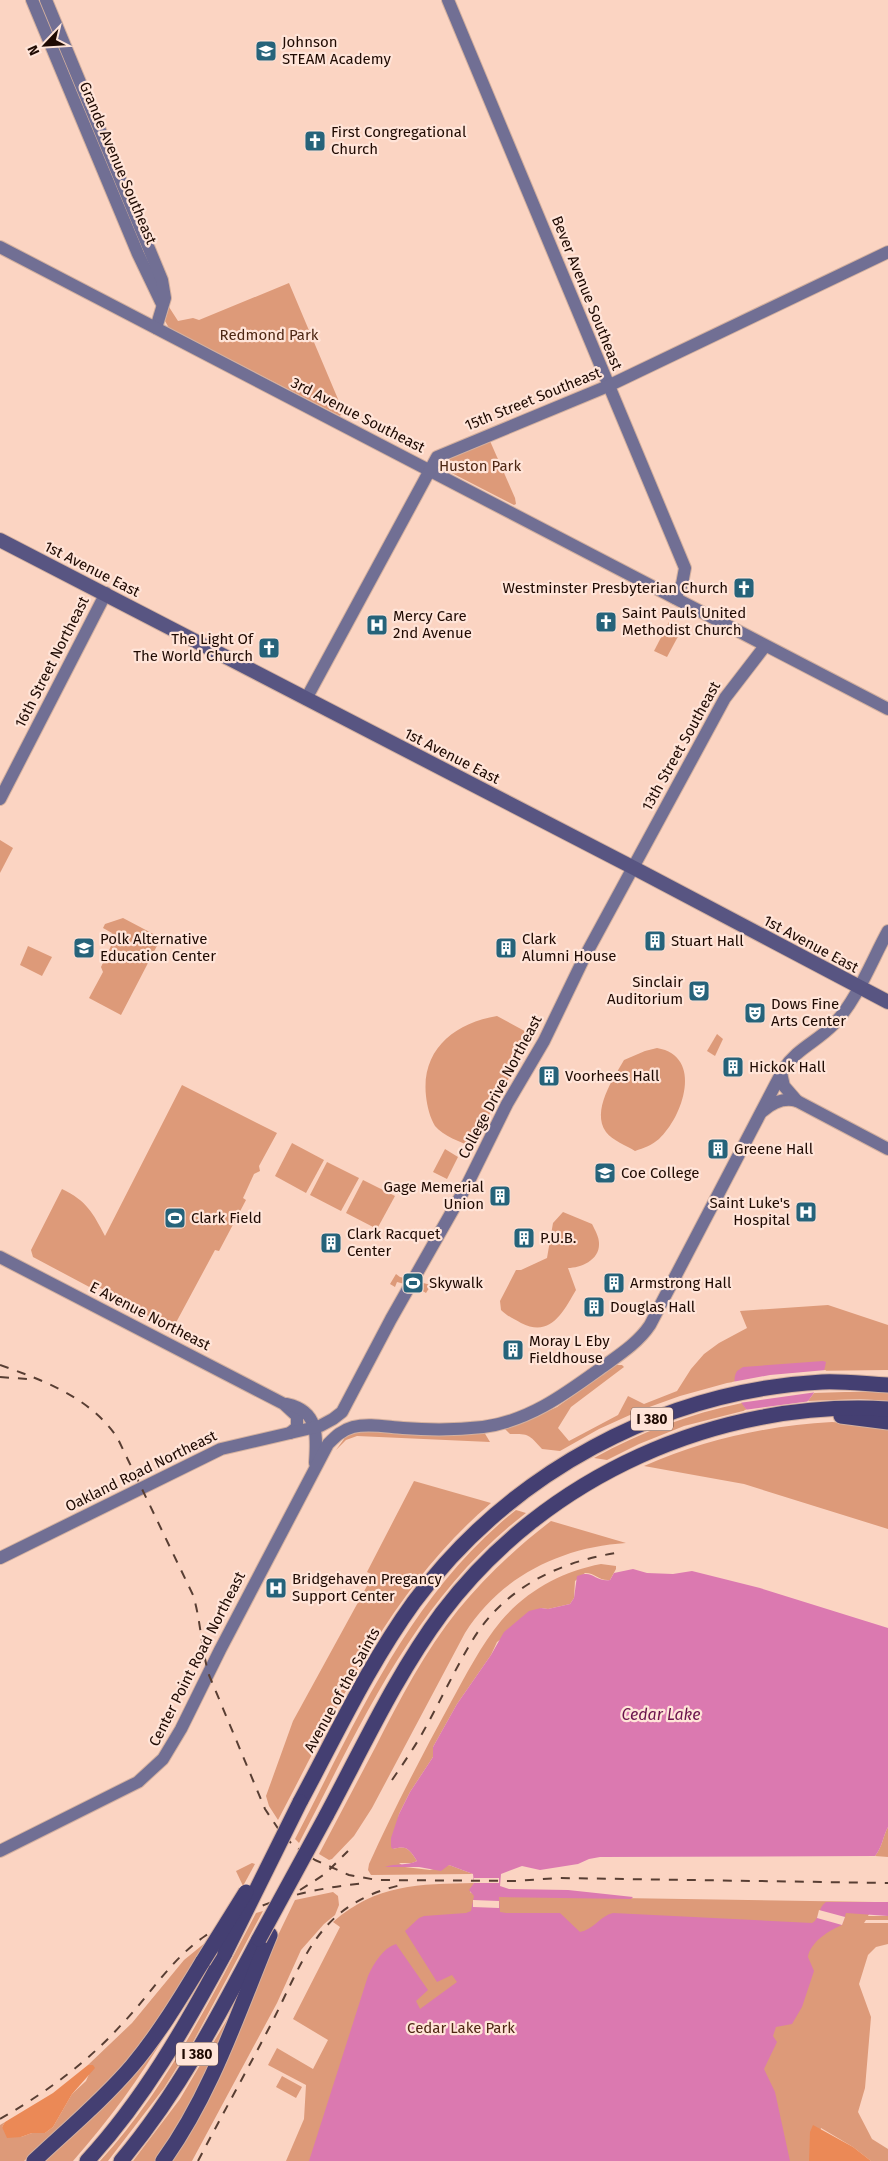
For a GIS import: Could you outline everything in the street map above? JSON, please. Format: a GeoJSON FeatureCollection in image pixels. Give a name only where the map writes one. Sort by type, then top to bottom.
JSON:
{"type":"FeatureCollection","features":[{"type":"Feature","properties":{"kind":"highway"},"geometry":{"type":"LineString","coordinates":[[842,1382],[888,1379]]}},
{"type":"Feature","properties":{"kind":"highway","name":"Avenue of the Saints"},"geometry":{"type":"LineString","coordinates":[[87,2161],[115,2129],[154,2076],[191,2015],[362,1685],[399,1624],[444,1565],[488,1521],[530,1486],[565,1462],[622,1432],[664,1414],[707,1400],[748,1391],[822,1382],[888,1385]]}},
{"type":"Feature","properties":{"kind":"highway","name":"I 380"},"geometry":{"type":"LineString","coordinates":[[120,2161],[154,2120],[194,2060],[265,1937],[288,1885],[420,1643],[455,1597],[486,1562],[519,1532],[586,1484],[661,1447],[736,1422],[808,1411],[844,1408],[888,1409]]}},
{"type":"Feature","properties":{"kind":"highway"},"geometry":{"type":"LineString","coordinates":[[808,1411],[888,1422]]}},
{"type":"Feature","properties":{"kind":"highway"},"geometry":{"type":"LineString","coordinates":[[34,2161],[94,2106],[133,2065],[165,2021],[281,1839]]}},
{"type":"Feature","properties":{"kind":"highway"},"geometry":{"type":"LineString","coordinates":[[164,2161],[205,2094],[265,1937]]}},
{"type":"Feature","properties":{"kind":"main road","name":"Grande Avenue Southeast"},"geometry":{"type":"LineString","coordinates":[[32,0],[138,254],[159,296],[163,310]]}},
{"type":"Feature","properties":{"kind":"main road","name":"Grande Avenue Southeast"},"geometry":{"type":"LineString","coordinates":[[46,0],[162,280],[165,298],[163,310],[156,328]]}},
{"type":"Feature","properties":{"kind":"main road","name":"Bever Avenue Southeast"},"geometry":{"type":"LineString","coordinates":[[448,0],[685,568],[682,584],[675,598]]}},
{"type":"Feature","properties":{"kind":"main road","name":"3rd Avenue Southeast"},"geometry":{"type":"LineString","coordinates":[[0,247],[888,709]]}},
{"type":"Feature","properties":{"kind":"main road","name":"15th Street Southeast"},"geometry":{"type":"LineString","coordinates":[[306,699],[437,458],[608,386],[888,252]]}},
{"type":"Feature","properties":{"kind":"main road","name":"1st Avenue East"},"geometry":{"type":"LineString","coordinates":[[0,540],[106,593],[888,1002]]}},
{"type":"Feature","properties":{"kind":"main road","name":"16th Street Northeast"},"geometry":{"type":"LineString","coordinates":[[0,799],[106,593]]}},
{"type":"Feature","properties":{"kind":"main road","name":"13th Street Southeast"},"geometry":{"type":"LineString","coordinates":[[634,868],[730,691],[765,646]]}},
{"type":"Feature","properties":{"kind":"main road","name":"College Drive Northeast"},"geometry":{"type":"LineString","coordinates":[[391,1319],[467,1185],[507,1104],[544,1041],[584,958],[634,868]]}},
{"type":"Feature","properties":{"kind":"main road","name":"Center Point Road Northeast"},"geometry":{"type":"LineString","coordinates":[[0,1851],[125,1790],[153,1770],[163,1759],[174,1743],[316,1466],[328,1444],[337,1434],[348,1428],[365,1425],[432,1429],[483,1427],[504,1422],[526,1415],[552,1402],[630,1347],[650,1325],[787,1062],[800,1049],[818,1038],[834,1023],[858,987],[888,931]]}},
{"type":"Feature","properties":{"kind":"main road"},"geometry":{"type":"LineString","coordinates":[[781,1073],[784,1086],[797,1101]]}},
{"type":"Feature","properties":{"kind":"main road"},"geometry":{"type":"LineString","coordinates":[[761,1113],[778,1102],[787,1099],[797,1101],[888,1149]]}},
{"type":"Feature","properties":{"kind":"main road","name":"E Avenue Northeast"},"geometry":{"type":"LineString","coordinates":[[0,1257],[284,1404],[304,1409],[314,1427]]}},
{"type":"Feature","properties":{"kind":"main road","name":"Oakland Road Northeast"},"geometry":{"type":"LineString","coordinates":[[0,1558],[214,1452],[240,1443],[327,1423],[338,1416],[350,1399],[391,1319]]}},
{"type":"Feature","properties":{"kind":"main road"},"geometry":{"type":"LineString","coordinates":[[350,1399],[355,1420],[365,1425]]}},
{"type":"Feature","properties":{"kind":"main road"},"geometry":{"type":"LineString","coordinates":[[284,1404],[297,1416],[297,1427],[290,1433]]}},
{"type":"Feature","properties":{"kind":"main road"},"geometry":{"type":"LineString","coordinates":[[314,1427],[316,1466]]}},
{"type":"Feature","properties":{"kind":"green space","name":"Redmond Park"},"geometry":{"type":"Polygon","coordinates":[[[289,283],[343,411],[340,416],[169,328],[165,321],[169,307],[178,321],[193,318],[199,320],[289,283]]]}},
{"type":"Feature","properties":{"kind":"green space","name":"Huston Park"},"geometry":{"type":"Polygon","coordinates":[[[490,441],[515,498],[516,504],[514,505],[440,467],[442,461],[490,441]]]}},
{"type":"Feature","properties":{"kind":"green space"},"geometry":{"type":"Polygon","coordinates":[[[669,622],[682,629],[667,657],[654,651],[669,622]]]}},
{"type":"Feature","properties":{"kind":"green space"},"geometry":{"type":"Polygon","coordinates":[[[0,840],[13,848],[0,873],[0,840]]]}},
{"type":"Feature","properties":{"kind":"green space"},"geometry":{"type":"Polygon","coordinates":[[[123,918],[161,938],[121,1015],[89,998],[103,972],[101,967],[111,946],[109,939],[112,933],[103,928],[105,924],[123,918]]]}},
{"type":"Feature","properties":{"kind":"green space"},"geometry":{"type":"Polygon","coordinates":[[[28,946],[52,957],[42,976],[20,965],[28,946]]]}},
{"type":"Feature","properties":{"kind":"green space"},"geometry":{"type":"Polygon","coordinates":[[[497,1016],[532,1035],[472,1147],[447,1136],[435,1126],[427,1104],[426,1080],[429,1065],[435,1052],[444,1041],[454,1032],[467,1025],[497,1016]]]}},
{"type":"Feature","properties":{"kind":"green space"},"geometry":{"type":"Polygon","coordinates":[[[717,1034],[723,1039],[715,1056],[707,1051],[717,1034]]]}},
{"type":"Feature","properties":{"kind":"green space"},"geometry":{"type":"Polygon","coordinates":[[[657,1048],[672,1053],[681,1062],[685,1075],[685,1088],[681,1103],[668,1129],[654,1143],[635,1151],[606,1132],[602,1124],[602,1105],[605,1095],[624,1060],[657,1048]]]}},
{"type":"Feature","properties":{"kind":"green space","name":"Clark Field"},"geometry":{"type":"Polygon","coordinates":[[[182,1085],[277,1133],[259,1166],[260,1171],[254,1174],[243,1198],[246,1200],[219,1251],[215,1250],[172,1330],[97,1286],[95,1290],[33,1257],[31,1250],[62,1189],[78,1198],[88,1208],[105,1236],[182,1085]]]}},
{"type":"Feature","properties":{"kind":"green space"},"geometry":{"type":"Polygon","coordinates":[[[292,1143],[324,1160],[306,1193],[275,1176],[292,1143]]]}},
{"type":"Feature","properties":{"kind":"green space"},"geometry":{"type":"Polygon","coordinates":[[[445,1149],[458,1157],[447,1179],[433,1172],[445,1149]]]}},
{"type":"Feature","properties":{"kind":"green space"},"geometry":{"type":"Polygon","coordinates":[[[327,1162],[359,1178],[341,1211],[310,1195],[327,1162]]]}},
{"type":"Feature","properties":{"kind":"green space"},"geometry":{"type":"Polygon","coordinates":[[[363,1180],[395,1196],[377,1229],[346,1213],[363,1180]]]}},
{"type":"Feature","properties":{"kind":"green space"},"geometry":{"type":"Polygon","coordinates":[[[563,1212],[592,1224],[598,1238],[598,1249],[589,1262],[584,1265],[568,1268],[576,1290],[561,1314],[548,1325],[531,1327],[503,1312],[500,1301],[516,1270],[521,1270],[547,1258],[553,1223],[563,1212]]]}},
{"type":"Feature","properties":{"kind":"green space","name":"Skywalk"},"geometry":{"type":"Polygon","coordinates":[[[396,1274],[400,1277],[431,1285],[426,1293],[416,1287],[397,1282],[395,1287],[390,1284],[396,1274]]]}},
{"type":"Feature","properties":{"kind":"green space"},"geometry":{"type":"Polygon","coordinates":[[[828,1305],[888,1325],[888,1370],[804,1371],[727,1383],[680,1396],[641,1410],[599,1429],[560,1451],[542,1449],[528,1436],[510,1434],[504,1428],[557,1407],[616,1365],[622,1365],[624,1367],[571,1407],[558,1428],[569,1441],[618,1415],[628,1396],[644,1404],[677,1391],[691,1369],[704,1354],[719,1343],[747,1328],[740,1311],[828,1305]]]}},
{"type":"Feature","properties":{"kind":"green space"},"geometry":{"type":"Polygon","coordinates":[[[888,1392],[888,1401],[860,1399],[808,1401],[814,1393],[888,1392]]]}},
{"type":"Feature","properties":{"kind":"green space"},"geometry":{"type":"Polygon","coordinates":[[[742,1403],[747,1410],[684,1426],[639,1444],[607,1460],[594,1458],[630,1440],[684,1418],[742,1403]]]}},
{"type":"Feature","properties":{"kind":"green space"},"geometry":{"type":"Polygon","coordinates":[[[832,1422],[888,1426],[888,1529],[744,1484],[644,1466],[690,1448],[736,1435],[783,1427],[832,1422]]]}},
{"type":"Feature","properties":{"kind":"green space"},"geometry":{"type":"Polygon","coordinates":[[[355,1432],[436,1436],[484,1432],[490,1442],[357,1436],[346,1440],[336,1450],[344,1437],[355,1432]]]}},
{"type":"Feature","properties":{"kind":"green space"},"geometry":{"type":"Polygon","coordinates":[[[414,1481],[491,1503],[456,1536],[424,1572],[395,1611],[345,1692],[278,1820],[269,1806],[266,1796],[293,1721],[373,1575],[367,1572],[414,1481]]]}},
{"type":"Feature","properties":{"kind":"green space"},"geometry":{"type":"Polygon","coordinates":[[[516,1510],[526,1513],[487,1547],[453,1584],[422,1623],[394,1665],[369,1708],[299,1843],[295,1839],[340,1750],[389,1662],[416,1620],[445,1580],[479,1543],[516,1510]]]}},
{"type":"Feature","properties":{"kind":"green space"},"geometry":{"type":"Polygon","coordinates":[[[551,1521],[626,1543],[578,1551],[534,1568],[514,1581],[479,1613],[465,1633],[372,1808],[354,1836],[332,1859],[329,1860],[319,1854],[404,1693],[446,1626],[490,1574],[551,1521]]]}},
{"type":"Feature","properties":{"kind":"green space"},"geometry":{"type":"Polygon","coordinates":[[[601,1564],[616,1566],[610,1580],[585,1573],[575,1581],[574,1598],[570,1604],[548,1609],[541,1608],[497,1642],[491,1655],[457,1704],[433,1747],[433,1757],[410,1792],[399,1814],[393,1849],[407,1849],[417,1861],[399,1863],[405,1867],[430,1870],[449,1865],[473,1874],[371,1875],[368,1870],[369,1864],[398,1803],[468,1671],[494,1630],[522,1600],[546,1584],[559,1577],[601,1564]]]}},
{"type":"Feature","properties":{"kind":"green space"},"geometry":{"type":"Polygon","coordinates":[[[888,1827],[888,1857],[875,1856],[879,1849],[888,1827]]]}},
{"type":"Feature","properties":{"kind":"green space"},"geometry":{"type":"Polygon","coordinates":[[[252,1863],[255,1864],[243,1886],[236,1871],[252,1863]]]}},
{"type":"Feature","properties":{"kind":"green space","name":"Cedar Lake Park"},"geometry":{"type":"Polygon","coordinates":[[[474,1883],[470,1892],[473,1894],[500,1896],[875,1902],[868,1916],[888,1916],[888,1920],[866,1920],[864,1923],[888,1923],[888,1944],[876,1947],[868,1955],[859,1984],[871,2017],[865,2088],[858,2112],[872,2139],[888,2149],[888,2161],[871,2161],[853,2147],[821,2128],[811,2161],[286,2161],[304,2119],[306,2085],[268,2065],[277,2048],[313,2069],[328,2040],[293,2019],[340,1927],[333,1922],[349,1909],[382,1893],[435,1884],[474,1883]]]}},
{"type":"Feature","properties":{"kind":"green space"},"geometry":{"type":"Polygon","coordinates":[[[333,1892],[338,1896],[339,1905],[335,1915],[324,1924],[301,1950],[277,2003],[192,2161],[169,2161],[295,1900],[333,1892]]]}},
{"type":"Feature","properties":{"kind":"green space"},"geometry":{"type":"Polygon","coordinates":[[[263,1911],[193,2042],[164,2088],[108,2161],[100,2161],[146,2104],[166,2074],[222,1978],[256,1913],[263,1911]]]}},
{"type":"Feature","properties":{"kind":"green space"},"geometry":{"type":"Polygon","coordinates":[[[211,1938],[179,1991],[120,2071],[24,2161],[0,2161],[0,2125],[5,2122],[2,2127],[21,2137],[32,2133],[45,2133],[53,2127],[72,2094],[86,2081],[93,2065],[88,2065],[132,2023],[184,1960],[211,1938]]]}},
{"type":"Feature","properties":{"kind":"green space"},"geometry":{"type":"Polygon","coordinates":[[[229,2016],[231,2017],[214,2059],[159,2161],[133,2161],[180,2099],[229,2016]]]}},
{"type":"Feature","properties":{"kind":"green space"},"geometry":{"type":"Polygon","coordinates":[[[167,2032],[123,2098],[73,2161],[43,2161],[167,2032]]]}},
{"type":"Feature","properties":{"kind":"green space"},"geometry":{"type":"Polygon","coordinates":[[[282,2076],[302,2087],[296,2098],[276,2087],[282,2076]]]}},
{"type":"Feature","properties":{"kind":"shaded area"},"geometry":{"type":"Polygon","coordinates":[[[88,2065],[93,2065],[95,2068],[72,2094],[53,2127],[45,2133],[32,2133],[21,2137],[7,2138],[2,2127],[5,2122],[53,2093],[88,2065]]]}},
{"type":"Feature","properties":{"kind":"shaded area"},"geometry":{"type":"Polygon","coordinates":[[[813,2125],[853,2147],[871,2161],[809,2161],[810,2132],[813,2125]]]}},
{"type":"Feature","properties":{"kind":"water"},"geometry":{"type":"Polygon","coordinates":[[[826,1362],[821,1378],[813,1395],[806,1403],[748,1411],[736,1392],[735,1376],[737,1371],[743,1367],[826,1362]]]}},
{"type":"Feature","properties":{"kind":"water","name":"Cedar Lake"},"geometry":{"type":"Polygon","coordinates":[[[633,1569],[647,1573],[673,1574],[692,1571],[760,1588],[888,1628],[888,1827],[875,1856],[600,1857],[578,1864],[540,1870],[522,1866],[501,1874],[500,1886],[509,1889],[568,1890],[633,1897],[631,1899],[499,1897],[500,1912],[560,1913],[580,1932],[589,1929],[604,1917],[613,1913],[812,1923],[826,1902],[888,1902],[888,1916],[846,1913],[842,1925],[826,1933],[812,1946],[808,1957],[814,1971],[802,2007],[792,2024],[776,2027],[773,2036],[777,2042],[764,2069],[775,2092],[790,2161],[309,2161],[368,1976],[379,1957],[396,1944],[428,1990],[416,2001],[420,2009],[457,1982],[452,1975],[437,1982],[405,1931],[419,1918],[424,1916],[471,1911],[474,1896],[469,1890],[474,1883],[473,1874],[449,1865],[441,1871],[419,1867],[385,1867],[417,1861],[405,1848],[393,1849],[391,1847],[391,1838],[399,1814],[410,1792],[433,1757],[433,1747],[457,1704],[491,1655],[504,1632],[529,1611],[570,1604],[574,1598],[577,1576],[587,1574],[600,1579],[610,1580],[614,1573],[633,1569]]]}},
{"type":"Feature","properties":{"kind":"pier"},"geometry":{"type":"Polygon","coordinates":[[[826,1370],[817,1392],[739,1403],[732,1382],[770,1375],[826,1370]]]}},
{"type":"Feature","properties":{"kind":"pier"},"geometry":{"type":"Polygon","coordinates":[[[811,1401],[807,1405],[747,1413],[744,1410],[811,1401]]]}},
{"type":"Feature","properties":{"kind":"pier"},"geometry":{"type":"Polygon","coordinates":[[[474,1878],[499,1878],[499,1883],[474,1883],[474,1878]]]}},
{"type":"Feature","properties":{"kind":"pier"},"geometry":{"type":"Polygon","coordinates":[[[473,1900],[499,1901],[499,1908],[473,1907],[473,1900]]]}},
{"type":"Feature","properties":{"kind":"pier"},"geometry":{"type":"Polygon","coordinates":[[[819,1910],[845,1917],[842,1925],[817,1918],[819,1910]]]}},
{"type":"Feature","properties":{"kind":"railway"},"geometry":{"type":"LineString","coordinates":[[0,1365],[49,1384],[80,1401],[106,1423],[117,1437],[193,1595],[209,1675],[265,1809],[281,1833],[293,1845],[315,1860],[349,1875],[377,1880],[516,1881],[558,1878],[888,1883]]}},
{"type":"Feature","properties":{"kind":"railway"},"geometry":{"type":"LineString","coordinates":[[0,1377],[27,1379]]}},
{"type":"Feature","properties":{"kind":"railway"},"geometry":{"type":"LineString","coordinates":[[392,1780],[423,1732],[472,1641],[485,1622],[501,1605],[518,1591],[557,1569],[600,1556],[623,1552]]}},
{"type":"Feature","properties":{"kind":"railway"},"geometry":{"type":"LineString","coordinates":[[300,1890],[325,1874],[348,1851]]}},
{"type":"Feature","properties":{"kind":"railway"},"geometry":{"type":"LineString","coordinates":[[0,2119],[49,2088],[94,2052],[132,2013],[182,1955],[223,1924],[262,1906],[304,1893],[368,1883]]}},
{"type":"Feature","properties":{"kind":"railway"},"geometry":{"type":"LineString","coordinates":[[198,2161],[303,1960],[316,1940],[331,1922],[349,1907],[372,1894],[401,1885]]}},
{"type":"Feature","properties":{"kind":"place","name":"Johnson STEAM Academy"},"geometry":{"type":"Point","coordinates":[266,51]}},
{"type":"Feature","properties":{"kind":"place","name":"First Congregational Church"},"geometry":{"type":"Point","coordinates":[315,141]}},
{"type":"Feature","properties":{"kind":"place","name":"Westminster Presbyterian Church"},"geometry":{"type":"Point","coordinates":[744,588]}},
{"type":"Feature","properties":{"kind":"place","name":"Saint Pauls United Methodist Church"},"geometry":{"type":"Point","coordinates":[606,622]}},
{"type":"Feature","properties":{"kind":"place","name":"Mercy Care 2nd Avenue"},"geometry":{"type":"Point","coordinates":[377,625]}},
{"type":"Feature","properties":{"kind":"place","name":"The Light Of The World Church"},"geometry":{"type":"Point","coordinates":[269,648]}},
{"type":"Feature","properties":{"kind":"place","name":"Stuart Hall"},"geometry":{"type":"Point","coordinates":[655,941]}},
{"type":"Feature","properties":{"kind":"place","name":"Polk Alternative Education Center"},"geometry":{"type":"Point","coordinates":[84,948]}},
{"type":"Feature","properties":{"kind":"place","name":"Clark Alumni House"},"geometry":{"type":"Point","coordinates":[506,948]}},
{"type":"Feature","properties":{"kind":"place","name":"Sinclair Auditorium"},"geometry":{"type":"Point","coordinates":[699,991]}},
{"type":"Feature","properties":{"kind":"place","name":"Dows Fine Arts Center"},"geometry":{"type":"Point","coordinates":[755,1013]}},
{"type":"Feature","properties":{"kind":"place","name":"Hickok Hall"},"geometry":{"type":"Point","coordinates":[733,1067]}},
{"type":"Feature","properties":{"kind":"place","name":"Voorhees Hall"},"geometry":{"type":"Point","coordinates":[549,1076]}},
{"type":"Feature","properties":{"kind":"place","name":"Greene Hall"},"geometry":{"type":"Point","coordinates":[718,1149]}},
{"type":"Feature","properties":{"kind":"place","name":"Coe College"},"geometry":{"type":"Point","coordinates":[605,1173]}},
{"type":"Feature","properties":{"kind":"place","name":"Gage Memerial Union"},"geometry":{"type":"Point","coordinates":[500,1196]}},
{"type":"Feature","properties":{"kind":"place","name":"Saint Luke's Hospital"},"geometry":{"type":"Point","coordinates":[806,1212]}},
{"type":"Feature","properties":{"kind":"place","name":"Clark Field"},"geometry":{"type":"Point","coordinates":[175,1218]}},
{"type":"Feature","properties":{"kind":"place","name":"P.U.B."},"geometry":{"type":"Point","coordinates":[524,1238]}},
{"type":"Feature","properties":{"kind":"place","name":"Clark Racquet Center"},"geometry":{"type":"Point","coordinates":[331,1243]}},
{"type":"Feature","properties":{"kind":"place","name":"Skywalk"},"geometry":{"type":"Point","coordinates":[413,1283]}},
{"type":"Feature","properties":{"kind":"place","name":"Armstrong Hall"},"geometry":{"type":"Point","coordinates":[614,1283]}},
{"type":"Feature","properties":{"kind":"place","name":"Douglas Hall"},"geometry":{"type":"Point","coordinates":[594,1307]}},
{"type":"Feature","properties":{"kind":"place","name":"Moray L Eby Fieldhouse"},"geometry":{"type":"Point","coordinates":[513,1350]}},
{"type":"Feature","properties":{"kind":"place","name":"Bridgehaven Pregancy Support Center"},"geometry":{"type":"Point","coordinates":[276,1588]}}]}
